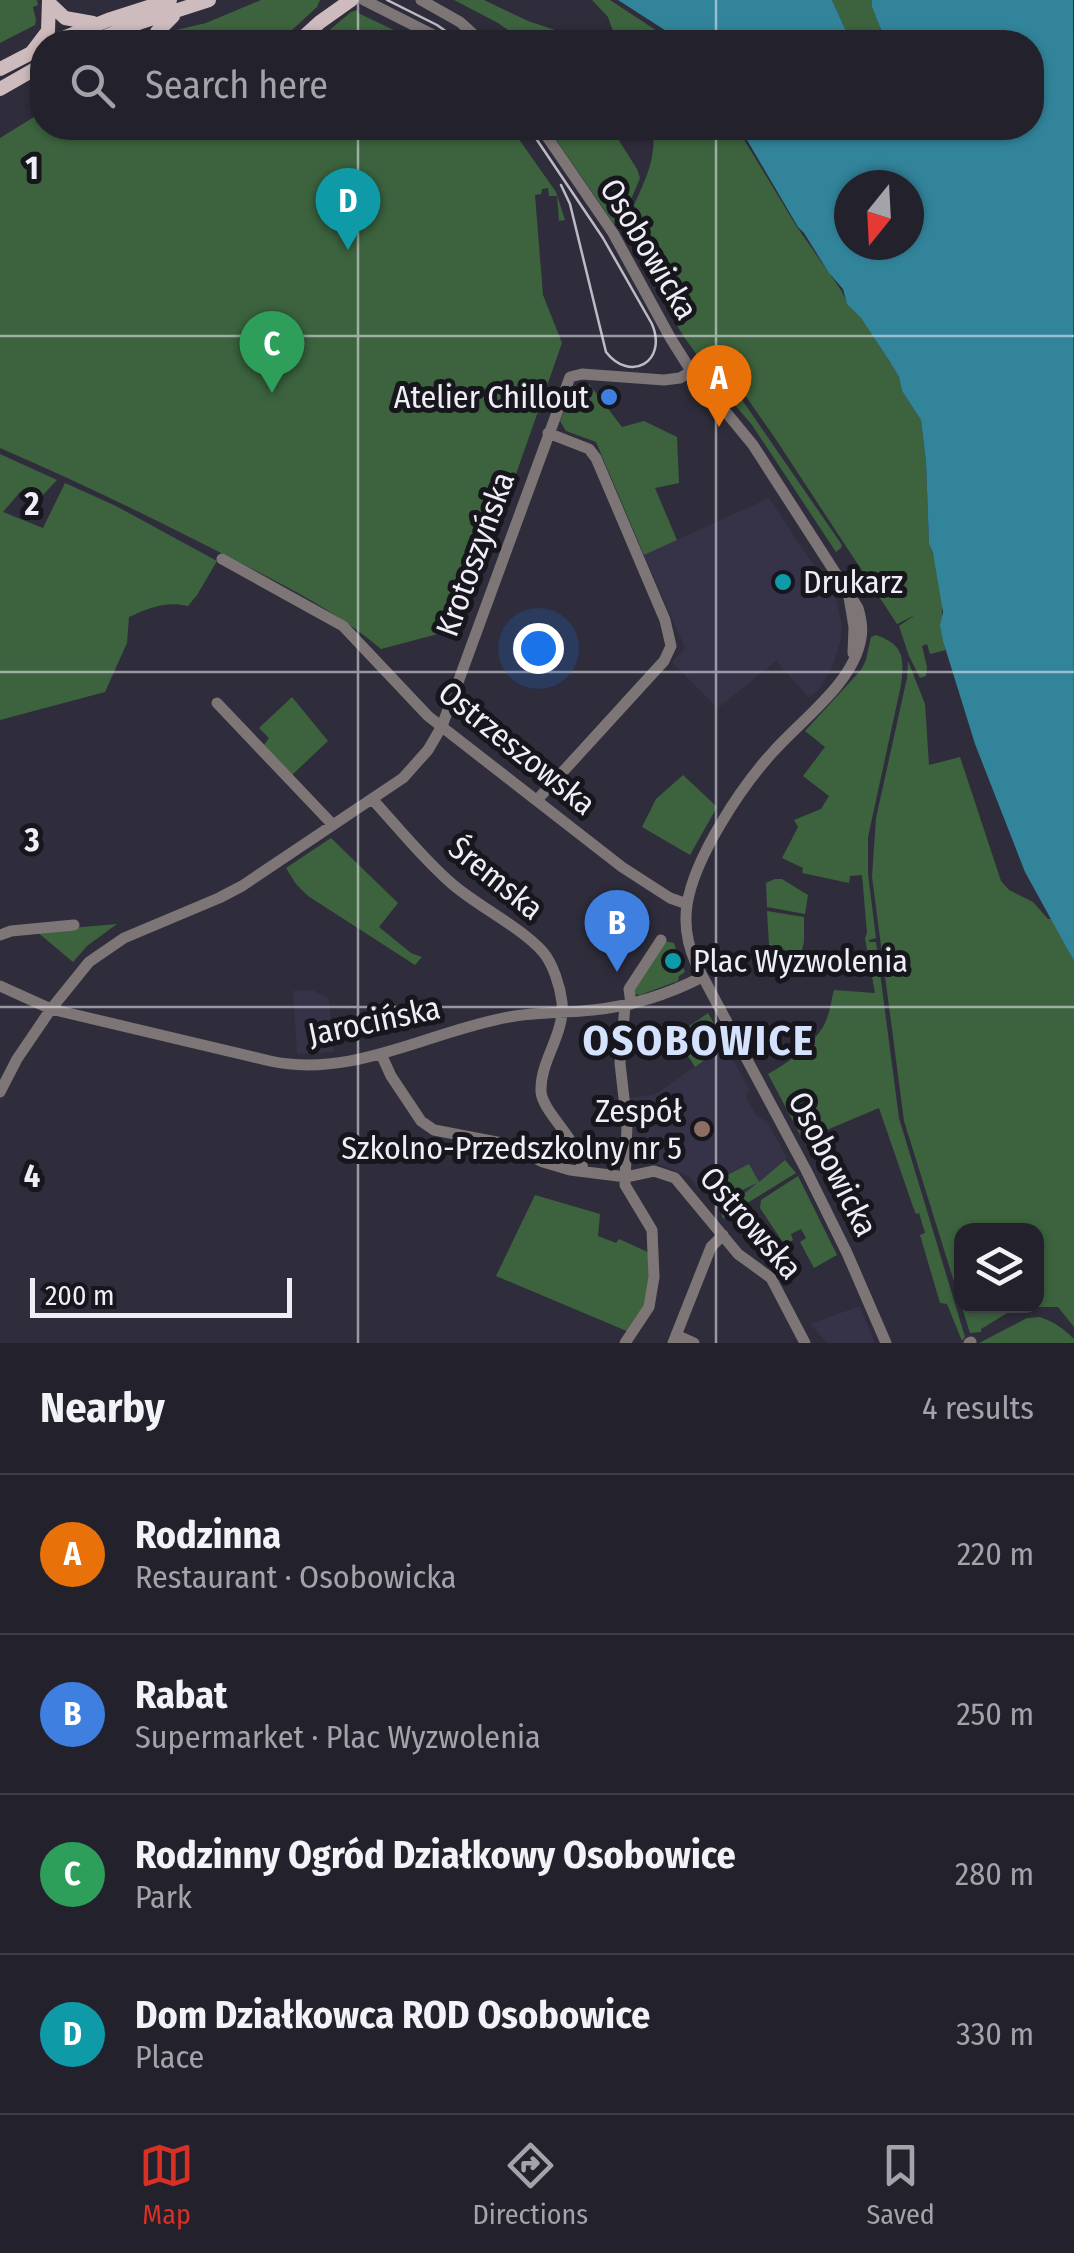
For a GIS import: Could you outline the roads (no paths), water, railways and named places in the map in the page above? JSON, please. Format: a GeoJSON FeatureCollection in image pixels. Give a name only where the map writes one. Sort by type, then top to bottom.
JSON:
{"type":"FeatureCollection","features":[{"type":"Feature","properties":{"kind":"main road"},"geometry":{"type":"LineString","coordinates":[[83,30],[209,0]]}},
{"type":"Feature","properties":{"kind":"main road"},"geometry":{"type":"LineString","coordinates":[[320,22],[335,0]]}},
{"type":"Feature","properties":{"kind":"main road"},"geometry":{"type":"LineString","coordinates":[[311,30],[351,0]]}},
{"type":"Feature","properties":{"kind":"main road"},"geometry":{"type":"LineString","coordinates":[[50,2],[66,18],[98,24]]}},
{"type":"Feature","properties":{"kind":"main road"},"geometry":{"type":"LineString","coordinates":[[48,30],[50,2]]}},
{"type":"Feature","properties":{"kind":"main road"},"geometry":{"type":"LineString","coordinates":[[120,30],[176,5]]}},
{"type":"Feature","properties":{"kind":"main road"},"geometry":{"type":"LineString","coordinates":[[158,30],[176,5]]}},
{"type":"Feature","properties":{"kind":"main road"},"geometry":{"type":"LineString","coordinates":[[0,69],[30,54]]}},
{"type":"Feature","properties":{"kind":"main road"},"geometry":{"type":"LineString","coordinates":[[0,89],[30,72]]}},
{"type":"Feature","properties":{"kind":"street"},"geometry":{"type":"LineString","coordinates":[[364,0],[423,30]]}},
{"type":"Feature","properties":{"kind":"street"},"geometry":{"type":"LineString","coordinates":[[421,0],[469,30]]}},
{"type":"Feature","properties":{"kind":"street","name":"Osobowicka"},"geometry":{"type":"LineString","coordinates":[[549,140],[613,233],[692,371],[753,445],[858,608],[861,642],[838,684],[774,750],[736,799],[694,876],[687,904],[688,942],[702,976],[832,1220],[886,1343]]}},
{"type":"Feature","properties":{"kind":"street","name":"Krotoszyńska"},"geometry":{"type":"LineString","coordinates":[[0,1092],[51,1008],[88,962],[141,923],[200,906],[238,888],[412,770],[428,750],[442,726],[570,378],[582,374],[664,380],[692,371]]}},
{"type":"Feature","properties":{"kind":"street"},"geometry":{"type":"LineString","coordinates":[[537,800],[664,661],[671,646],[665,620],[596,458],[589,449],[548,433]]}},
{"type":"Feature","properties":{"kind":"street","name":"Ostrzeszowska"},"geometry":{"type":"LineString","coordinates":[[222,559],[343,626],[428,716],[635,877],[687,904]]}},
{"type":"Feature","properties":{"kind":"street"},"geometry":{"type":"LineString","coordinates":[[217,704],[334,825]]}},
{"type":"Feature","properties":{"kind":"street","name":"Śremska"},"geometry":{"type":"LineString","coordinates":[[372,799],[452,884],[544,954],[561,994],[562,1013]]}},
{"type":"Feature","properties":{"kind":"street"},"geometry":{"type":"LineString","coordinates":[[0,935],[74,925]]}},
{"type":"Feature","properties":{"kind":"street"},"geometry":{"type":"LineString","coordinates":[[625,1343],[649,1307],[654,1277],[652,1230],[628,1191],[627,1125],[620,1064],[629,990],[660,940]]}},
{"type":"Feature","properties":{"kind":"street","name":"Jarocińska"},"geometry":{"type":"LineString","coordinates":[[0,986],[51,1008],[281,1064],[317,1065],[381,1054],[496,1020],[628,1005],[666,994],[702,976]]}},
{"type":"Feature","properties":{"kind":"street"},"geometry":{"type":"LineString","coordinates":[[562,1013],[542,1079],[542,1097],[569,1137],[583,1171]]}},
{"type":"Feature","properties":{"kind":"street","name":"Ostrowska"},"geometry":{"type":"LineString","coordinates":[[381,1054],[391,1076],[430,1128],[502,1143],[557,1167],[626,1177],[654,1171],[675,1178],[738,1254],[771,1278],[805,1343]]}},
{"type":"Feature","properties":{"kind":"street"},"geometry":{"type":"LineString","coordinates":[[694,1343],[675,1339],[711,1247],[723,1236]]}},
{"type":"Feature","properties":{"kind":"water"},"geometry":{"type":"Polygon","coordinates":[[[618,0],[832,0],[846,30],[665,30],[618,0]]]}},
{"type":"Feature","properties":{"kind":"water"},"geometry":{"type":"Polygon","coordinates":[[[872,0],[1073,0],[1074,961],[1025,872],[975,744],[943,641],[943,612],[929,544],[921,420],[902,391],[890,362],[847,304],[843,289],[798,227],[747,140],[1044,140],[1044,30],[881,30],[872,0]]]}},
{"type":"Feature","properties":{"kind":"tram line"},"geometry":{"type":"LineString","coordinates":[[387,0],[444,30]]}},
{"type":"Feature","properties":{"kind":"tram line"},"geometry":{"type":"LineString","coordinates":[[537,140],[603,238],[652,324],[655,349],[644,364],[626,366],[606,352],[570,204],[561,185]]}},
{"type":"Feature","properties":{"kind":"place","name":"Dom Działkowca ROD Osobowice"},"geometry":{"type":"Point","coordinates":[348,250]}},
{"type":"Feature","properties":{"kind":"place","name":"Rodzinny Ogród Działkowy Osobowice"},"geometry":{"type":"Point","coordinates":[272,393]}},
{"type":"Feature","properties":{"kind":"place","name":"Atelier Chillout"},"geometry":{"type":"Point","coordinates":[609,397]}},
{"type":"Feature","properties":{"kind":"place","name":"Rodzinna"},"geometry":{"type":"Point","coordinates":[719,427]}},
{"type":"Feature","properties":{"kind":"place","name":"Drukarz"},"geometry":{"type":"Point","coordinates":[783,582]}},
{"type":"Feature","properties":{"kind":"place","name":"Plac Wyzwolenia"},"geometry":{"type":"Point","coordinates":[673,961]}},
{"type":"Feature","properties":{"kind":"place","name":"Rabat"},"geometry":{"type":"Point","coordinates":[617,972]}},
{"type":"Feature","properties":{"kind":"place","name":"Zespół Szkolno-Przedszkolny nr 5"},"geometry":{"type":"Point","coordinates":[702,1129]}},
{"type":"Feature","properties":{"kind":"district","name":"OSOBOWICE"},"geometry":{"type":"Point","coordinates":[699,1041]}}]}
